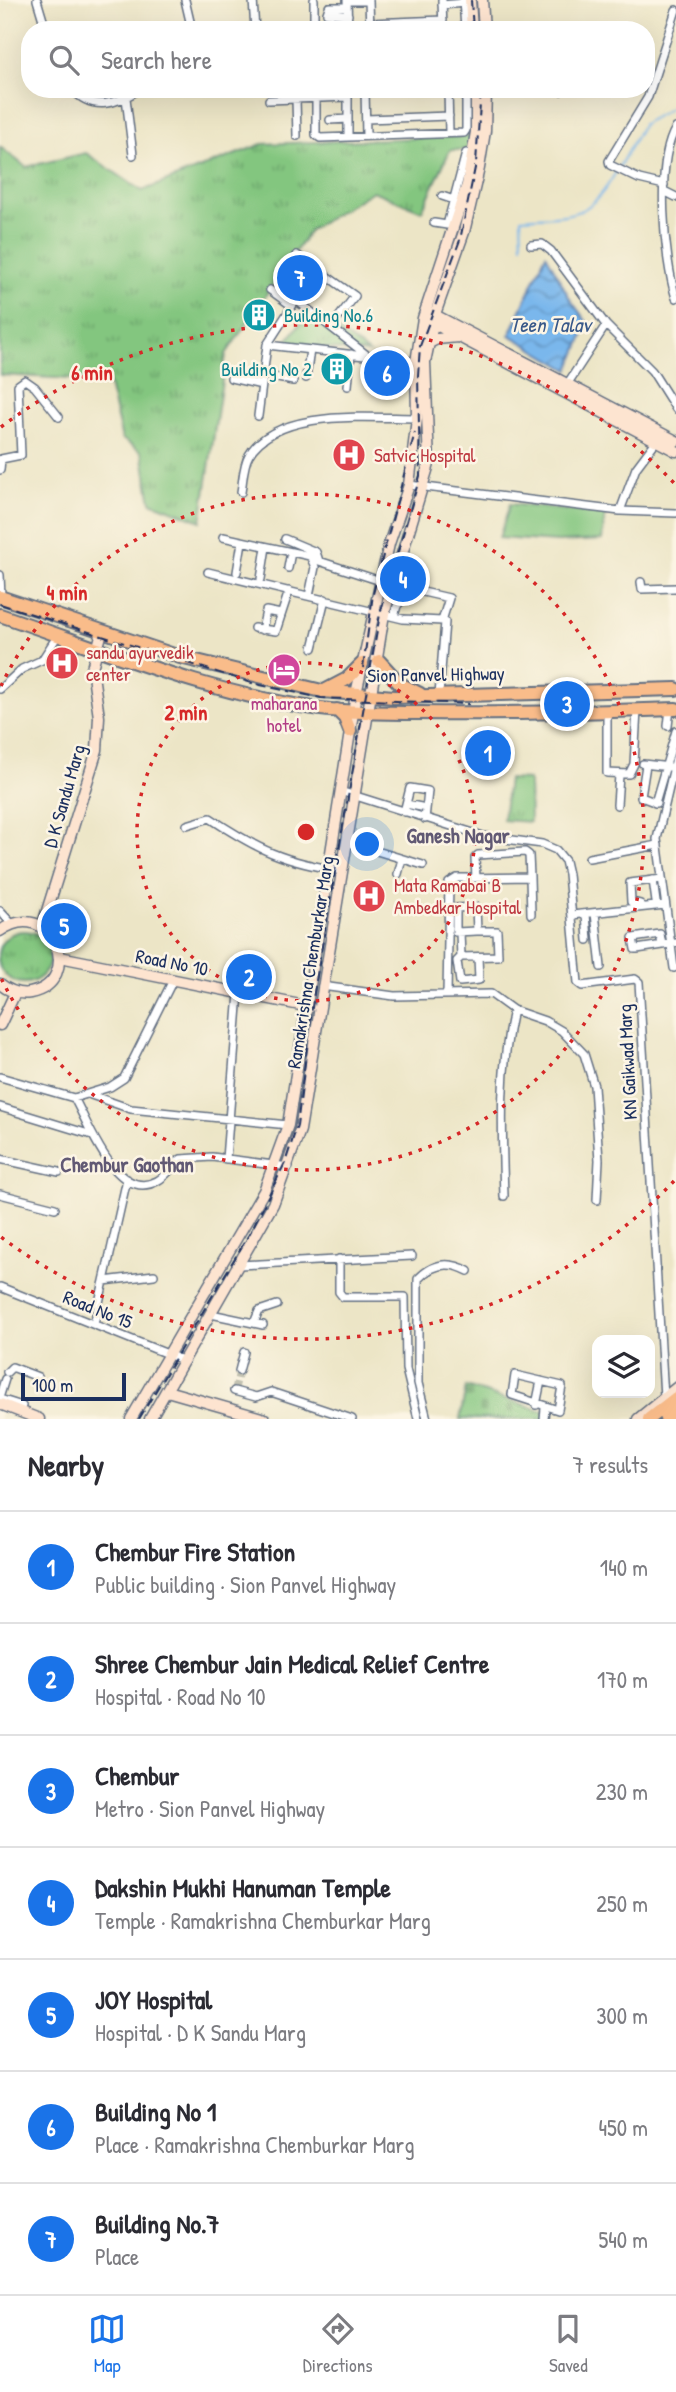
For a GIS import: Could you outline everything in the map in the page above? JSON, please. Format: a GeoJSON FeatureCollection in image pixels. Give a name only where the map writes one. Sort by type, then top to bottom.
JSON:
{"type":"FeatureCollection","features":[{"type":"Feature","properties":{"kind":"highway","name":"Sion Panvel Highway"},"geometry":{"type":"LineString","coordinates":[[0,597],[230,671],[322,691],[423,696],[676,689]]}},
{"type":"Feature","properties":{"kind":"highway","name":"Sion Panvel Highway"},"geometry":{"type":"LineString","coordinates":[[0,615],[95,648],[252,695],[337,710],[480,715],[673,709]]}},
{"type":"Feature","properties":{"kind":"highway"},"geometry":{"type":"LineString","coordinates":[[379,661],[400,684],[423,696]]}},
{"type":"Feature","properties":{"kind":"highway"},"geometry":{"type":"LineString","coordinates":[[322,691],[348,679],[362,664]]}},
{"type":"Feature","properties":{"kind":"highway"},"geometry":{"type":"LineString","coordinates":[[337,710],[345,718],[350,731]]}},
{"type":"Feature","properties":{"kind":"highway"},"geometry":{"type":"LineString","coordinates":[[649,1419],[670,1397]]}},
{"type":"Feature","properties":{"kind":"highway"},"geometry":{"type":"LineString","coordinates":[[666,1419],[676,1411]]}},
{"type":"Feature","properties":{"kind":"main road"},"geometry":{"type":"LineString","coordinates":[[482,0],[483,21]]}},
{"type":"Feature","properties":{"kind":"main road"},"geometry":{"type":"LineString","coordinates":[[466,1],[467,21]]}},
{"type":"Feature","properties":{"kind":"main road"},"geometry":{"type":"LineString","coordinates":[[473,98],[479,143]]}},
{"type":"Feature","properties":{"kind":"main road"},"geometry":{"type":"LineString","coordinates":[[429,316],[459,230],[468,161],[479,143],[485,98]]}},
{"type":"Feature","properties":{"kind":"main road"},"geometry":{"type":"LineString","coordinates":[[429,316],[462,338],[565,387],[657,440],[674,443]]}},
{"type":"Feature","properties":{"kind":"main road"},"geometry":{"type":"LineString","coordinates":[[429,316],[674,443]]}},
{"type":"Feature","properties":{"kind":"main road","name":"Ramakrishna Chemburkar Marg"},"geometry":{"type":"LineString","coordinates":[[420,362],[429,343],[429,316]]}},
{"type":"Feature","properties":{"kind":"main road","name":"Ramakrishna Chemburkar Marg"},"geometry":{"type":"LineString","coordinates":[[150,1419],[273,1204],[289,1167],[300,1130],[318,1009],[393,585],[429,464],[429,435],[420,362],[429,316]]}},
{"type":"Feature","properties":{"kind":"main road"},"geometry":{"type":"LineString","coordinates":[[429,343],[447,337],[462,338]]}},
{"type":"Feature","properties":{"kind":"main road","name":"Ramakrishna Chemburkar Marg"},"geometry":{"type":"LineString","coordinates":[[131,1419],[171,1355],[264,1191],[288,1125],[356,694],[373,611],[409,485],[422,385]]}},
{"type":"Feature","properties":{"kind":"main road"},"geometry":{"type":"LineString","coordinates":[[416,435],[429,435]]}},
{"type":"Feature","properties":{"kind":"main road","name":"D K Sandu Marg"},"geometry":{"type":"LineString","coordinates":[[42,927],[97,750],[99,717],[92,668],[95,648],[103,632]]}},
{"type":"Feature","properties":{"kind":"main road"},"geometry":{"type":"LineString","coordinates":[[0,932],[12,924],[22,922],[42,927],[55,940],[60,957],[58,968],[46,986],[37,991],[15,993],[0,984]]}},
{"type":"Feature","properties":{"kind":"main road"},"geometry":{"type":"LineString","coordinates":[[318,932],[331,934]]}},
{"type":"Feature","properties":{"kind":"main road","name":"Road No 10"},"geometry":{"type":"LineString","coordinates":[[60,957],[318,1009]]}},
{"type":"Feature","properties":{"kind":"main road"},"geometry":{"type":"LineString","coordinates":[[0,1026],[15,993]]}},
{"type":"Feature","properties":{"kind":"main road"},"geometry":{"type":"LineString","coordinates":[[638,1419],[670,1397],[676,1388]]}},
{"type":"Feature","properties":{"kind":"main road"},"geometry":{"type":"LineString","coordinates":[[167,1391],[265,1419]]}},
{"type":"Feature","properties":{"kind":"main road"},"geometry":{"type":"LineString","coordinates":[[7,1405],[39,1419]]}},
{"type":"Feature","properties":{"kind":"street"},"geometry":{"type":"LineString","coordinates":[[37,0],[43,21]]}},
{"type":"Feature","properties":{"kind":"street"},"geometry":{"type":"LineString","coordinates":[[185,0],[189,21]]}},
{"type":"Feature","properties":{"kind":"street"},"geometry":{"type":"LineString","coordinates":[[253,0],[254,21]]}},
{"type":"Feature","properties":{"kind":"street"},"geometry":{"type":"LineString","coordinates":[[314,0],[314,21]]}},
{"type":"Feature","properties":{"kind":"street"},"geometry":{"type":"LineString","coordinates":[[348,6],[369,1],[370,21]]}},
{"type":"Feature","properties":{"kind":"street"},"geometry":{"type":"LineString","coordinates":[[438,21],[443,20],[442,2],[466,1]]}},
{"type":"Feature","properties":{"kind":"street"},"geometry":{"type":"LineString","coordinates":[[655,75],[676,10]]}},
{"type":"Feature","properties":{"kind":"street"},"geometry":{"type":"LineString","coordinates":[[84,98],[101,105],[126,98],[134,155]]}},
{"type":"Feature","properties":{"kind":"street"},"geometry":{"type":"LineString","coordinates":[[314,98],[317,137],[449,133],[466,130],[472,98]]}},
{"type":"Feature","properties":{"kind":"street"},"geometry":{"type":"LineString","coordinates":[[348,98],[348,137]]}},
{"type":"Feature","properties":{"kind":"street"},"geometry":{"type":"LineString","coordinates":[[269,100],[348,98],[366,106]]}},
{"type":"Feature","properties":{"kind":"street"},"geometry":{"type":"LineString","coordinates":[[366,98],[366,136]]}},
{"type":"Feature","properties":{"kind":"street"},"geometry":{"type":"LineString","coordinates":[[448,98],[449,133]]}},
{"type":"Feature","properties":{"kind":"street"},"geometry":{"type":"LineString","coordinates":[[647,98],[610,158],[610,165],[621,172],[664,188],[676,197]]}},
{"type":"Feature","properties":{"kind":"street"},"geometry":{"type":"LineString","coordinates":[[296,99],[297,136]]}},
{"type":"Feature","properties":{"kind":"street"},"geometry":{"type":"LineString","coordinates":[[366,120],[449,116]]}},
{"type":"Feature","properties":{"kind":"street"},"geometry":{"type":"LineString","coordinates":[[405,118],[405,135]]}},
{"type":"Feature","properties":{"kind":"street"},"geometry":{"type":"LineString","coordinates":[[330,120],[348,119]]}},
{"type":"Feature","properties":{"kind":"street"},"geometry":{"type":"LineString","coordinates":[[675,292],[666,249],[664,188],[669,138],[676,128]]}},
{"type":"Feature","properties":{"kind":"street"},"geometry":{"type":"LineString","coordinates":[[434,223],[447,225],[463,203],[442,197]]}},
{"type":"Feature","properties":{"kind":"street"},"geometry":{"type":"LineString","coordinates":[[531,245],[542,244],[551,251],[606,325],[652,370],[676,409]]}},
{"type":"Feature","properties":{"kind":"street"},"geometry":{"type":"LineString","coordinates":[[297,255],[355,296],[332,326]]}},
{"type":"Feature","properties":{"kind":"street"},"geometry":{"type":"LineString","coordinates":[[258,416],[267,345],[317,271]]}},
{"type":"Feature","properties":{"kind":"street"},"geometry":{"type":"LineString","coordinates":[[270,290],[332,326],[369,356]]}},
{"type":"Feature","properties":{"kind":"street"},"geometry":{"type":"LineString","coordinates":[[565,387],[606,325]]}},
{"type":"Feature","properties":{"kind":"street"},"geometry":{"type":"LineString","coordinates":[[267,345],[420,362]]}},
{"type":"Feature","properties":{"kind":"street"},"geometry":{"type":"LineString","coordinates":[[306,378],[310,350]]}},
{"type":"Feature","properties":{"kind":"street"},"geometry":{"type":"LineString","coordinates":[[348,386],[352,355]]}},
{"type":"Feature","properties":{"kind":"street"},"geometry":{"type":"LineString","coordinates":[[263,376],[293,381]]}},
{"type":"Feature","properties":{"kind":"street"},"geometry":{"type":"LineString","coordinates":[[231,379],[262,385]]}},
{"type":"Feature","properties":{"kind":"street"},"geometry":{"type":"LineString","coordinates":[[0,470],[1,459],[21,455],[18,385],[25,380],[35,387],[59,417]]}},
{"type":"Feature","properties":{"kind":"street"},"geometry":{"type":"LineString","coordinates":[[241,492],[247,457],[262,439],[276,430],[309,421],[417,418]]}},
{"type":"Feature","properties":{"kind":"street"},"geometry":{"type":"LineString","coordinates":[[620,511],[636,468],[657,440]]}},
{"type":"Feature","properties":{"kind":"street"},"geometry":{"type":"LineString","coordinates":[[409,485],[620,511],[676,513]]}},
{"type":"Feature","properties":{"kind":"street"},"geometry":{"type":"LineString","coordinates":[[395,527],[408,532]]}},
{"type":"Feature","properties":{"kind":"street"},"geometry":{"type":"LineString","coordinates":[[223,537],[310,556],[314,562],[309,596]]}},
{"type":"Feature","properties":{"kind":"street"},"geometry":{"type":"LineString","coordinates":[[285,539],[316,552],[319,561],[393,585]]}},
{"type":"Feature","properties":{"kind":"street"},"geometry":{"type":"LineString","coordinates":[[237,572],[242,542]]}},
{"type":"Feature","properties":{"kind":"street"},"geometry":{"type":"LineString","coordinates":[[261,579],[266,547]]}},
{"type":"Feature","properties":{"kind":"street"},"geometry":{"type":"LineString","coordinates":[[288,568],[291,552]]}},
{"type":"Feature","properties":{"kind":"street"},"geometry":{"type":"LineString","coordinates":[[208,572],[389,615],[442,621],[449,598],[410,589],[389,615]]}},
{"type":"Feature","properties":{"kind":"street"},"geometry":{"type":"LineString","coordinates":[[0,575],[0,597]]}},
{"type":"Feature","properties":{"kind":"street"},"geometry":{"type":"LineString","coordinates":[[641,582],[642,589],[676,587]]}},
{"type":"Feature","properties":{"kind":"street"},"geometry":{"type":"LineString","coordinates":[[281,614],[266,611],[258,629],[276,631],[289,591]]}},
{"type":"Feature","properties":{"kind":"street"},"geometry":{"type":"LineString","coordinates":[[313,648],[325,599]]}},
{"type":"Feature","properties":{"kind":"street"},"geometry":{"type":"LineString","coordinates":[[439,695],[445,622]]}},
{"type":"Feature","properties":{"kind":"street"},"geometry":{"type":"LineString","coordinates":[[0,689],[22,669],[42,660],[58,635]]}},
{"type":"Feature","properties":{"kind":"street"},"geometry":{"type":"LineString","coordinates":[[656,902],[658,845],[670,767],[673,709]]}},
{"type":"Feature","properties":{"kind":"street"},"geometry":{"type":"LineString","coordinates":[[607,711],[607,773],[619,775],[629,774],[634,764],[637,710]]}},
{"type":"Feature","properties":{"kind":"street"},"geometry":{"type":"LineString","coordinates":[[655,803],[676,758]]}},
{"type":"Feature","properties":{"kind":"street"},"geometry":{"type":"LineString","coordinates":[[634,764],[670,767]]}},
{"type":"Feature","properties":{"kind":"street"},"geometry":{"type":"LineString","coordinates":[[646,765],[641,797],[665,805]]}},
{"type":"Feature","properties":{"kind":"street"},"geometry":{"type":"LineString","coordinates":[[617,805],[619,775]]}},
{"type":"Feature","properties":{"kind":"street"},"geometry":{"type":"LineString","coordinates":[[425,819],[428,790],[410,788],[405,808],[426,808]]}},
{"type":"Feature","properties":{"kind":"street","name":"KN Gaikwad Marg"},"geometry":{"type":"LineString","coordinates":[[340,791],[405,808],[425,819],[483,836],[528,840],[556,850],[565,861],[578,984],[582,986],[635,979],[639,982],[670,1397]]}},
{"type":"Feature","properties":{"kind":"street"},"geometry":{"type":"LineString","coordinates":[[187,825],[210,818],[249,845],[294,863],[342,870]]}},
{"type":"Feature","properties":{"kind":"street"},"geometry":{"type":"LineString","coordinates":[[347,842],[423,866]]}},
{"type":"Feature","properties":{"kind":"street"},"geometry":{"type":"LineString","coordinates":[[589,858],[658,845]]}},
{"type":"Feature","properties":{"kind":"street"},"geometry":{"type":"LineString","coordinates":[[476,878],[475,858],[478,855],[525,852],[529,855],[531,914]]}},
{"type":"Feature","properties":{"kind":"street"},"geometry":{"type":"LineString","coordinates":[[398,874],[402,859]]}},
{"type":"Feature","properties":{"kind":"street"},"geometry":{"type":"LineString","coordinates":[[461,957],[451,920],[449,883],[457,878],[530,877]]}},
{"type":"Feature","properties":{"kind":"street"},"geometry":{"type":"LineString","coordinates":[[658,879],[631,882],[631,902],[665,903]]}},
{"type":"Feature","properties":{"kind":"street"},"geometry":{"type":"LineString","coordinates":[[658,879],[665,903],[675,966]]}},
{"type":"Feature","properties":{"kind":"street"},"geometry":{"type":"LineString","coordinates":[[572,915],[665,903]]}},
{"type":"Feature","properties":{"kind":"street"},"geometry":{"type":"LineString","coordinates":[[451,920],[456,908],[476,907],[477,931]]}},
{"type":"Feature","properties":{"kind":"street"},"geometry":{"type":"LineString","coordinates":[[0,911],[12,924]]}},
{"type":"Feature","properties":{"kind":"street"},"geometry":{"type":"LineString","coordinates":[[595,913],[601,967]]}},
{"type":"Feature","properties":{"kind":"street"},"geometry":{"type":"LineString","coordinates":[[586,914],[588,940]]}},
{"type":"Feature","properties":{"kind":"street"},"geometry":{"type":"LineString","coordinates":[[454,932],[498,933],[498,956],[461,957],[457,960],[458,981],[479,981],[478,957]]}},
{"type":"Feature","properties":{"kind":"street"},"geometry":{"type":"LineString","coordinates":[[447,995],[447,973],[454,932]]}},
{"type":"Feature","properties":{"kind":"street"},"geometry":{"type":"LineString","coordinates":[[575,941],[598,940]]}},
{"type":"Feature","properties":{"kind":"street"},"geometry":{"type":"LineString","coordinates":[[447,973],[457,973]]}},
{"type":"Feature","properties":{"kind":"street"},"geometry":{"type":"LineString","coordinates":[[0,1077],[74,1098],[91,1095],[124,1078],[173,980]]}},
{"type":"Feature","properties":{"kind":"street"},"geometry":{"type":"LineString","coordinates":[[468,982],[469,995]]}},
{"type":"Feature","properties":{"kind":"street"},"geometry":{"type":"LineString","coordinates":[[322,986],[394,996],[491,994],[513,1010],[545,1021],[562,1031],[587,1060],[595,1090],[598,1120],[597,1200]]}},
{"type":"Feature","properties":{"kind":"street"},"geometry":{"type":"LineString","coordinates":[[226,1159],[239,993]]}},
{"type":"Feature","properties":{"kind":"street"},"geometry":{"type":"LineString","coordinates":[[504,1196],[502,1096],[505,1044],[513,1010]]}},
{"type":"Feature","properties":{"kind":"street"},"geometry":{"type":"LineString","coordinates":[[91,1095],[131,1109],[288,1125]]}},
{"type":"Feature","properties":{"kind":"street"},"geometry":{"type":"LineString","coordinates":[[74,1098],[102,1153],[127,1179],[140,1185],[154,1183],[167,1175],[181,1159],[226,1159],[289,1167]]}},
{"type":"Feature","properties":{"kind":"street"},"geometry":{"type":"LineString","coordinates":[[0,1107],[92,1135]]}},
{"type":"Feature","properties":{"kind":"street"},"geometry":{"type":"LineString","coordinates":[[0,1159],[59,1172]]}},
{"type":"Feature","properties":{"kind":"street"},"geometry":{"type":"LineString","coordinates":[[93,1324],[127,1179]]}},
{"type":"Feature","properties":{"kind":"street"},"geometry":{"type":"LineString","coordinates":[[0,1194],[55,1208]]}},
{"type":"Feature","properties":{"kind":"street"},"geometry":{"type":"LineString","coordinates":[[239,1265],[412,1256]]}},
{"type":"Feature","properties":{"kind":"street"},"geometry":{"type":"LineString","coordinates":[[339,1259],[339,1292],[343,1297],[418,1296]]}},
{"type":"Feature","properties":{"kind":"street"},"geometry":{"type":"LineString","coordinates":[[427,1419],[418,1383],[418,1279],[425,1272],[454,1263],[468,1271]]}},
{"type":"Feature","properties":{"kind":"street"},"geometry":{"type":"LineString","coordinates":[[104,1281],[154,1275]]}},
{"type":"Feature","properties":{"kind":"street","name":"Road No 15"},"geometry":{"type":"LineString","coordinates":[[0,1287],[185,1361]]}},
{"type":"Feature","properties":{"kind":"street"},"geometry":{"type":"LineString","coordinates":[[405,1297],[406,1368],[418,1419]]}},
{"type":"Feature","properties":{"kind":"street"},"geometry":{"type":"LineString","coordinates":[[254,1323],[259,1311],[277,1305]]}},
{"type":"Feature","properties":{"kind":"street"},"geometry":{"type":"LineString","coordinates":[[211,1314],[263,1325]]}},
{"type":"Feature","properties":{"kind":"street"},"geometry":{"type":"LineString","coordinates":[[239,1371],[244,1352]]}},
{"type":"Feature","properties":{"kind":"street"},"geometry":{"type":"LineString","coordinates":[[22,1406],[7,1405],[0,1397],[6,1376],[15,1368],[38,1377]]}},
{"type":"Feature","properties":{"kind":"street"},"geometry":{"type":"LineString","coordinates":[[516,1374],[563,1388],[558,1410],[536,1405],[510,1392],[516,1374]]}},
{"type":"Feature","properties":{"kind":"street"},"geometry":{"type":"LineString","coordinates":[[536,1405],[541,1381]]}},
{"type":"Feature","properties":{"kind":"street"},"geometry":{"type":"LineString","coordinates":[[230,1409],[234,1390],[256,1397],[271,1392],[352,1419]]}},
{"type":"Feature","properties":{"kind":"street"},"geometry":{"type":"LineString","coordinates":[[544,1419],[545,1408]]}},
{"type":"Feature","properties":{"kind":"green space"},"geometry":{"type":"Polygon","coordinates":[[[472,136],[469,150],[450,150],[422,211],[373,191],[310,230],[226,354],[201,521],[151,502],[142,452],[122,439],[108,381],[0,375],[0,147],[26,167],[86,153],[142,191],[262,144],[472,136]]]}},
{"type":"Feature","properties":{"kind":"green space"},"geometry":{"type":"Polygon","coordinates":[[[310,310],[369,353],[285,344],[310,310]]]}},
{"type":"Feature","properties":{"kind":"green space"},"geometry":{"type":"Polygon","coordinates":[[[510,504],[605,514],[602,540],[558,542],[499,538],[510,504]]]}},
{"type":"Feature","properties":{"kind":"green space"},"geometry":{"type":"Polygon","coordinates":[[[508,779],[529,780],[530,822],[503,820],[508,779]]]}},
{"type":"Feature","properties":{"kind":"green space"},"geometry":{"type":"Polygon","coordinates":[[[14,933],[34,933],[43,938],[48,947],[48,967],[43,976],[34,981],[14,981],[5,976],[0,967],[0,947],[5,938],[14,933]]]}},
{"type":"Feature","properties":{"kind":"green space"},"geometry":{"type":"Polygon","coordinates":[[[466,1387],[544,1411],[544,1419],[460,1419],[466,1387]]]}},
{"type":"Feature","properties":{"kind":"water","name":"Teen Talav"},"geometry":{"type":"Polygon","coordinates":[[[546,254],[570,299],[588,324],[569,370],[510,335],[546,254]]]}},
{"type":"Feature","properties":{"kind":"waterway"},"geometry":{"type":"LineString","coordinates":[[619,167],[643,124],[676,105]]}},
{"type":"Feature","properties":{"kind":"waterway"},"geometry":{"type":"LineString","coordinates":[[522,245],[521,218],[578,212],[597,199],[616,172]]}},
{"type":"Feature","properties":{"kind":"tunnel"},"geometry":{"type":"LineString","coordinates":[[235,1389],[239,1371]]}},
{"type":"Feature","properties":{"kind":"railway"},"geometry":{"type":"LineString","coordinates":[[471,0],[472,21]]}},
{"type":"Feature","properties":{"kind":"railway"},"geometry":{"type":"LineString","coordinates":[[139,1419],[251,1231],[285,1163],[297,1126],[314,992],[380,614],[420,476],[420,346],[460,240],[476,163],[480,98]]}},
{"type":"Feature","properties":{"kind":"railway"},"geometry":{"type":"LineString","coordinates":[[363,668],[373,594],[415,432]]}},
{"type":"Feature","properties":{"kind":"railway"},"geometry":{"type":"LineString","coordinates":[[0,604],[255,684],[321,698],[469,704]]}},
{"type":"Feature","properties":{"kind":"place","name":"Building No.7"},"geometry":{"type":"Point","coordinates":[300,278]}},
{"type":"Feature","properties":{"kind":"place","name":"Building No.6"},"geometry":{"type":"Point","coordinates":[259,315]}},
{"type":"Feature","properties":{"kind":"place","name":"Building No 2"},"geometry":{"type":"Point","coordinates":[337,369]}},
{"type":"Feature","properties":{"kind":"place","name":"Building No 1"},"geometry":{"type":"Point","coordinates":[387,373]}},
{"type":"Feature","properties":{"kind":"place","name":"Satvic Hospital"},"geometry":{"type":"Point","coordinates":[349,455]}},
{"type":"Feature","properties":{"kind":"place","name":"Dakshin Mukhi Hanuman Temple"},"geometry":{"type":"Point","coordinates":[403,579]}},
{"type":"Feature","properties":{"kind":"place","name":"sandu ayurvedik center"},"geometry":{"type":"Point","coordinates":[62,663]}},
{"type":"Feature","properties":{"kind":"place","name":"maharana hotel"},"geometry":{"type":"Point","coordinates":[284,670]}},
{"type":"Feature","properties":{"kind":"place","name":"Chembur"},"geometry":{"type":"Point","coordinates":[567,704]}},
{"type":"Feature","properties":{"kind":"place","name":"Chembur Fire Station"},"geometry":{"type":"Point","coordinates":[488,753]}},
{"type":"Feature","properties":{"kind":"place","name":"Mata Ramabai B Ambedkar Hospital"},"geometry":{"type":"Point","coordinates":[369,896]}},
{"type":"Feature","properties":{"kind":"place","name":"JOY Hospital"},"geometry":{"type":"Point","coordinates":[64,926]}},
{"type":"Feature","properties":{"kind":"place","name":"Shree Chembur Jain Medical Relief Centre"},"geometry":{"type":"Point","coordinates":[249,977]}},
{"type":"Feature","properties":{"kind":"district","name":"Ganesh Nagar"},"geometry":{"type":"Point","coordinates":[458,835]}},
{"type":"Feature","properties":{"kind":"district","name":"Chembur Gaothan"},"geometry":{"type":"Point","coordinates":[127,1164]}}]}
